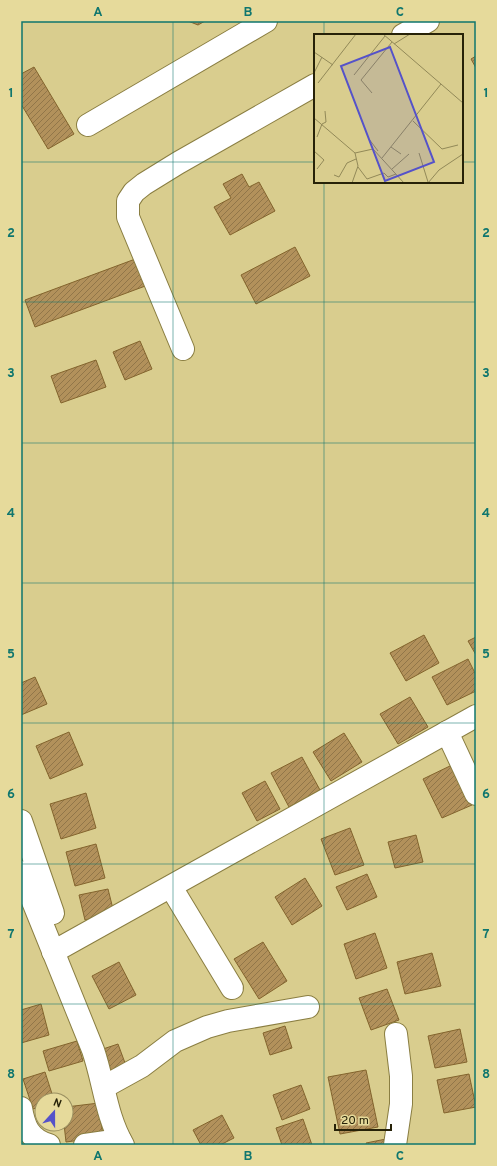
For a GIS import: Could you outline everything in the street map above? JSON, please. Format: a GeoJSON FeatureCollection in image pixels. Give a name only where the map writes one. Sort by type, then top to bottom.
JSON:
{"type":"FeatureCollection","features":[{"type":"Feature","properties":{"kind":"street"},"geometry":{"type":"LineString","coordinates":[[88,125],[266,21]]}},
{"type":"Feature","properties":{"kind":"street"},"geometry":{"type":"LineString","coordinates":[[405,34],[428,21]]}},
{"type":"Feature","properties":{"kind":"street"},"geometry":{"type":"LineString","coordinates":[[183,349],[128,217],[128,201],[134,192],[144,184],[178,162],[314,86]]}},
{"type":"Feature","properties":{"kind":"street"},"geometry":{"type":"LineString","coordinates":[[60,949],[476,716]]}},
{"type":"Feature","properties":{"kind":"street"},"geometry":{"type":"LineString","coordinates":[[446,732],[476,794]]}},
{"type":"Feature","properties":{"kind":"street"},"geometry":{"type":"LineString","coordinates":[[21,821],[93,1050],[112,1122],[122,1142],[85,1145]]}},
{"type":"Feature","properties":{"kind":"street"},"geometry":{"type":"LineString","coordinates":[[21,872],[60,949]]}},
{"type":"Feature","properties":{"kind":"street"},"geometry":{"type":"LineString","coordinates":[[171,887],[232,988]]}},
{"type":"Feature","properties":{"kind":"street"},"geometry":{"type":"LineString","coordinates":[[104,1087],[142,1066],[175,1041],[206,1027],[228,1021],[308,1007]]}},
{"type":"Feature","properties":{"kind":"street"},"geometry":{"type":"LineString","coordinates":[[395,1145],[401,1104],[401,1076],[396,1034]]}},
{"type":"Feature","properties":{"kind":"street"},"geometry":{"type":"LineString","coordinates":[[21,1108],[24,1124],[31,1136],[49,1145]]}},
{"type":"Feature","properties":{"kind":"building"},"geometry":{"type":"Polygon","coordinates":[[[188,21],[205,21],[198,25],[188,21]]]}},
{"type":"Feature","properties":{"kind":"building"},"geometry":{"type":"Polygon","coordinates":[[[476,56],[476,68],[471,59],[476,56]]]}},
{"type":"Feature","properties":{"kind":"building"},"geometry":{"type":"Polygon","coordinates":[[[34,67],[74,134],[48,149],[21,104],[21,74],[34,67]]]}},
{"type":"Feature","properties":{"kind":"building"},"geometry":{"type":"Polygon","coordinates":[[[242,174],[249,187],[259,182],[275,211],[230,235],[214,207],[231,198],[223,184],[242,174]]]}},
{"type":"Feature","properties":{"kind":"building"},"geometry":{"type":"Polygon","coordinates":[[[295,247],[310,276],[256,304],[241,275],[295,247]]]}},
{"type":"Feature","properties":{"kind":"building"},"geometry":{"type":"Polygon","coordinates":[[[138,258],[148,285],[35,327],[25,300],[138,258]]]}},
{"type":"Feature","properties":{"kind":"building"},"geometry":{"type":"Polygon","coordinates":[[[140,341],[152,369],[125,380],[113,352],[140,341]]]}},
{"type":"Feature","properties":{"kind":"building"},"geometry":{"type":"Polygon","coordinates":[[[96,360],[106,387],[61,403],[51,376],[96,360]]]}},
{"type":"Feature","properties":{"kind":"building"},"geometry":{"type":"Polygon","coordinates":[[[424,635],[439,663],[406,681],[390,653],[424,635]]]}},
{"type":"Feature","properties":{"kind":"building"},"geometry":{"type":"Polygon","coordinates":[[[476,637],[476,655],[468,641],[476,637]]]}},
{"type":"Feature","properties":{"kind":"building"},"geometry":{"type":"Polygon","coordinates":[[[468,659],[476,675],[476,691],[447,705],[432,677],[468,659]]]}},
{"type":"Feature","properties":{"kind":"building"},"geometry":{"type":"Polygon","coordinates":[[[35,677],[47,704],[21,715],[21,683],[35,677]]]}},
{"type":"Feature","properties":{"kind":"building"},"geometry":{"type":"Polygon","coordinates":[[[410,697],[428,727],[398,744],[380,714],[410,697]]]}},
{"type":"Feature","properties":{"kind":"building"},"geometry":{"type":"Polygon","coordinates":[[[69,732],[83,765],[50,779],[36,746],[69,732]]]}},
{"type":"Feature","properties":{"kind":"building"},"geometry":{"type":"Polygon","coordinates":[[[344,733],[362,762],[331,781],[313,752],[344,733]]]}},
{"type":"Feature","properties":{"kind":"building"},"geometry":{"type":"Polygon","coordinates":[[[302,757],[320,790],[289,807],[271,773],[302,757]]]}},
{"type":"Feature","properties":{"kind":"building"},"geometry":{"type":"Polygon","coordinates":[[[452,765],[472,805],[442,818],[423,779],[452,765]]]}},
{"type":"Feature","properties":{"kind":"building"},"geometry":{"type":"Polygon","coordinates":[[[265,781],[280,809],[257,821],[242,793],[265,781]]]}},
{"type":"Feature","properties":{"kind":"building"},"geometry":{"type":"Polygon","coordinates":[[[86,793],[96,828],[61,839],[50,804],[86,793]]]}},
{"type":"Feature","properties":{"kind":"building"},"geometry":{"type":"Polygon","coordinates":[[[350,828],[364,865],[335,875],[321,839],[350,828]]]}},
{"type":"Feature","properties":{"kind":"building"},"geometry":{"type":"Polygon","coordinates":[[[416,835],[423,862],[395,868],[388,842],[416,835]]]}},
{"type":"Feature","properties":{"kind":"building"},"geometry":{"type":"Polygon","coordinates":[[[96,844],[105,878],[75,886],[66,852],[96,844]]]}},
{"type":"Feature","properties":{"kind":"building"},"geometry":{"type":"Polygon","coordinates":[[[367,874],[377,897],[347,910],[336,887],[367,874]]]}},
{"type":"Feature","properties":{"kind":"building"},"geometry":{"type":"Polygon","coordinates":[[[305,878],[322,906],[292,925],[275,897],[305,878]]]}},
{"type":"Feature","properties":{"kind":"building"},"geometry":{"type":"Polygon","coordinates":[[[108,889],[114,913],[85,920],[79,895],[108,889]]]}},
{"type":"Feature","properties":{"kind":"building"},"geometry":{"type":"Polygon","coordinates":[[[375,933],[387,968],[356,979],[344,944],[375,933]]]}},
{"type":"Feature","properties":{"kind":"building"},"geometry":{"type":"Polygon","coordinates":[[[263,942],[287,981],[259,999],[234,959],[263,942]]]}},
{"type":"Feature","properties":{"kind":"building"},"geometry":{"type":"Polygon","coordinates":[[[432,953],[441,986],[405,994],[397,962],[432,953]]]}},
{"type":"Feature","properties":{"kind":"building"},"geometry":{"type":"Polygon","coordinates":[[[119,962],[136,995],[109,1009],[92,976],[119,962]]]}},
{"type":"Feature","properties":{"kind":"building"},"geometry":{"type":"Polygon","coordinates":[[[387,989],[399,1020],[371,1030],[359,998],[387,989]]]}},
{"type":"Feature","properties":{"kind":"building"},"geometry":{"type":"Polygon","coordinates":[[[41,1004],[49,1035],[21,1043],[21,1010],[41,1004]]]}},
{"type":"Feature","properties":{"kind":"building"},"geometry":{"type":"Polygon","coordinates":[[[285,1026],[292,1048],[270,1055],[263,1033],[285,1026]]]}},
{"type":"Feature","properties":{"kind":"building"},"geometry":{"type":"Polygon","coordinates":[[[460,1029],[467,1062],[435,1068],[428,1036],[460,1029]]]}},
{"type":"Feature","properties":{"kind":"building"},"geometry":{"type":"Polygon","coordinates":[[[77,1041],[83,1061],[49,1071],[43,1051],[77,1041]]]}},
{"type":"Feature","properties":{"kind":"building"},"geometry":{"type":"Polygon","coordinates":[[[118,1044],[128,1071],[110,1078],[100,1050],[118,1044]]]}},
{"type":"Feature","properties":{"kind":"building"},"geometry":{"type":"Polygon","coordinates":[[[366,1070],[378,1127],[340,1134],[328,1077],[366,1070]]]}},
{"type":"Feature","properties":{"kind":"building"},"geometry":{"type":"Polygon","coordinates":[[[45,1072],[51,1092],[34,1092],[34,1109],[33,1109],[23,1079],[45,1072]]]}},
{"type":"Feature","properties":{"kind":"building"},"geometry":{"type":"Polygon","coordinates":[[[469,1074],[476,1107],[444,1113],[437,1080],[469,1074]]]}},
{"type":"Feature","properties":{"kind":"building"},"geometry":{"type":"Polygon","coordinates":[[[301,1085],[310,1109],[282,1120],[273,1095],[301,1085]]]}},
{"type":"Feature","properties":{"kind":"building"},"geometry":{"type":"Polygon","coordinates":[[[99,1103],[103,1137],[66,1142],[65,1132],[74,1132],[74,1106],[99,1103]]]}},
{"type":"Feature","properties":{"kind":"building"},"geometry":{"type":"Polygon","coordinates":[[[222,1115],[234,1138],[220,1145],[201,1145],[193,1130],[222,1115]]]}},
{"type":"Feature","properties":{"kind":"building"},"geometry":{"type":"Polygon","coordinates":[[[303,1119],[312,1145],[282,1145],[276,1128],[303,1119]]]}},
{"type":"Feature","properties":{"kind":"building"},"geometry":{"type":"Polygon","coordinates":[[[386,1139],[387,1145],[367,1145],[366,1143],[386,1139]]]}}]}
